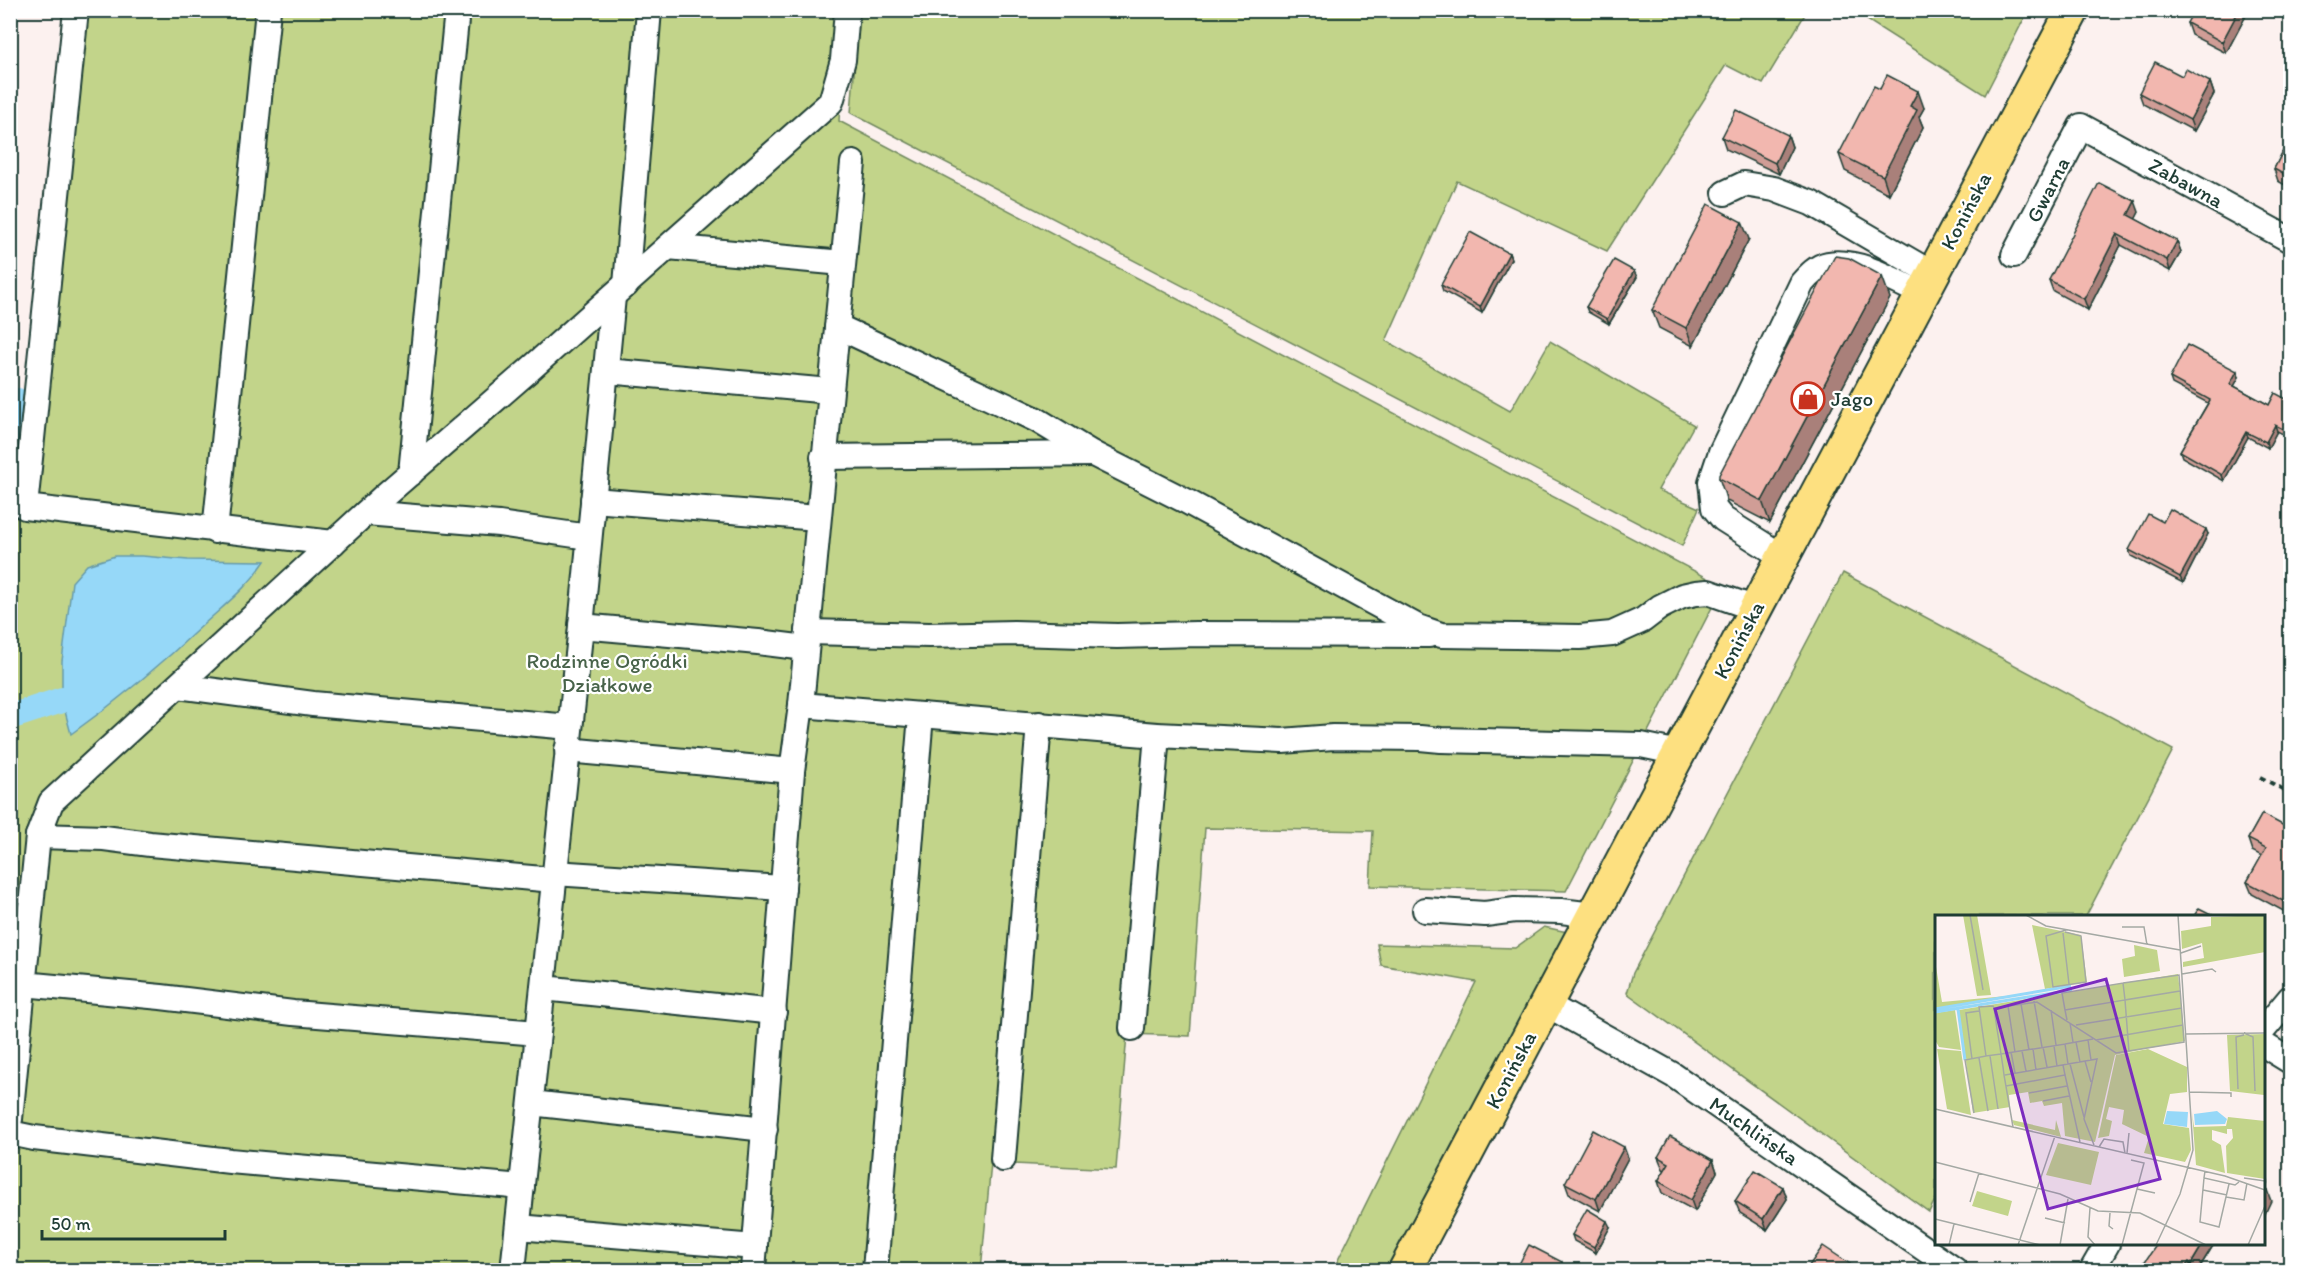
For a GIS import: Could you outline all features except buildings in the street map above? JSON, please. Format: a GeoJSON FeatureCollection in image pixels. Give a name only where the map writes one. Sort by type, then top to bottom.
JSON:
{"type":"FeatureCollection","features":[{"type":"Feature","properties":{"kind":"main road","name":"Konińska"},"geometry":{"type":"LineString","coordinates":[[1405,1270],[2073,10]]}},
{"type":"Feature","properties":{"kind":"street"},"geometry":{"type":"LineString","coordinates":[[76,10],[25,507],[333,543]]}},
{"type":"Feature","properties":{"kind":"street"},"geometry":{"type":"LineString","coordinates":[[215,531],[268,10]]}},
{"type":"Feature","properties":{"kind":"street"},"geometry":{"type":"LineString","coordinates":[[411,473],[457,10]]}},
{"type":"Feature","properties":{"kind":"street"},"geometry":{"type":"LineString","coordinates":[[513,1270],[606,371],[619,291],[650,10]]}},
{"type":"Feature","properties":{"kind":"street"},"geometry":{"type":"LineString","coordinates":[[10,1119],[38,836],[51,802],[366,513],[831,102],[843,60],[847,10]]}},
{"type":"Feature","properties":{"kind":"street","name":"Zabawna"},"geometry":{"type":"LineString","coordinates":[[2081,126],[2290,240]]}},
{"type":"Feature","properties":{"kind":"street","name":"Gwarna"},"geometry":{"type":"LineString","coordinates":[[2014,255],[2081,126]]}},
{"type":"Feature","properties":{"kind":"street"},"geometry":{"type":"LineString","coordinates":[[518,1227],[754,1259],[792,771],[801,705],[853,163]]}},
{"type":"Feature","properties":{"kind":"street"},"geometry":{"type":"LineString","coordinates":[[1725,194],[1744,184],[1774,189],[1811,203],[1928,284]]}},
{"type":"Feature","properties":{"kind":"street"},"geometry":{"type":"LineString","coordinates":[[668,247],[843,263]]}},
{"type":"Feature","properties":{"kind":"street"},"geometry":{"type":"LineString","coordinates":[[1783,557],[1723,519],[1714,508],[1712,482],[1721,452],[1802,283],[1816,269],[1828,264],[1850,266],[1928,284]]}},
{"type":"Feature","properties":{"kind":"street"},"geometry":{"type":"LineString","coordinates":[[837,328],[1037,420],[1093,454],[1186,501],[1418,627],[1442,635]]}},
{"type":"Feature","properties":{"kind":"street"},"geometry":{"type":"LineString","coordinates":[[606,371],[830,391]]}},
{"type":"Feature","properties":{"kind":"street"},"geometry":{"type":"LineString","coordinates":[[823,457],[1093,454]]}},
{"type":"Feature","properties":{"kind":"street"},"geometry":{"type":"LineString","coordinates":[[593,501],[818,518]]}},
{"type":"Feature","properties":{"kind":"street"},"geometry":{"type":"LineString","coordinates":[[366,513],[500,524],[590,537]]}},
{"type":"Feature","properties":{"kind":"street"},"geometry":{"type":"LineString","coordinates":[[581,626],[747,640],[807,640],[854,635],[1024,633],[1117,636],[1196,634],[1580,637],[1612,634],[1643,620],[1660,607],[1682,596],[1696,593],[1708,592],[1756,609]]}},
{"type":"Feature","properties":{"kind":"street"},"geometry":{"type":"LineString","coordinates":[[178,686],[569,738],[792,771]]}},
{"type":"Feature","properties":{"kind":"street"},"geometry":{"type":"LineString","coordinates":[[801,705],[1157,735],[1282,741],[1333,737],[1641,745],[1679,753]]}},
{"type":"Feature","properties":{"kind":"street"},"geometry":{"type":"LineString","coordinates":[[874,1270],[921,715]]}},
{"type":"Feature","properties":{"kind":"street"},"geometry":{"type":"LineString","coordinates":[[1003,1159],[1039,724]]}},
{"type":"Feature","properties":{"kind":"street"},"geometry":{"type":"LineString","coordinates":[[1132,1028],[1157,735]]}},
{"type":"Feature","properties":{"kind":"street"},"geometry":{"type":"LineString","coordinates":[[38,836],[104,838],[150,844],[554,877],[783,888]]}},
{"type":"Feature","properties":{"kind":"street"},"geometry":{"type":"LineString","coordinates":[[1425,910],[1485,914],[1515,910],[1561,911],[1593,915]]}},
{"type":"Feature","properties":{"kind":"street"},"geometry":{"type":"LineString","coordinates":[[23,984],[161,997],[293,1013],[538,1033]]}},
{"type":"Feature","properties":{"kind":"street"},"geometry":{"type":"LineString","coordinates":[[543,988],[774,1012]]}},
{"type":"Feature","properties":{"kind":"street"},"geometry":{"type":"LineString","coordinates":[[2265,1028],[2290,998]]}},
{"type":"Feature","properties":{"kind":"street","name":"Muchlińska"},"geometry":{"type":"LineString","coordinates":[[1546,1005],[1672,1075],[1955,1270]]}},
{"type":"Feature","properties":{"kind":"street"},"geometry":{"type":"LineString","coordinates":[[2265,1046],[2290,1061]]}},
{"type":"Feature","properties":{"kind":"street"},"geometry":{"type":"LineString","coordinates":[[531,1103],[765,1129]]}},
{"type":"Feature","properties":{"kind":"street"},"geometry":{"type":"LineString","coordinates":[[10,1133],[34,1138],[230,1161],[522,1187]]}},
{"type":"Feature","properties":{"kind":"street"},"geometry":{"type":"LineString","coordinates":[[2092,1270],[2107,1245]]}},
{"type":"Feature","properties":{"kind":"path"},"geometry":{"type":"LineString","coordinates":[[2260,777],[2290,794]]}},
{"type":"Feature","properties":{"kind":"green space","name":"Rodzinne Ogródki Działkowe"},"geometry":{"type":"Polygon","coordinates":[[[69,11],[846,11],[839,121],[1723,586],[1566,891],[1370,886],[1373,831],[1205,828],[1190,1036],[1127,1034],[1116,1169],[991,1163],[981,1270],[11,1270],[10,570],[69,11]]]}},
{"type":"Feature","properties":{"kind":"green space"},"geometry":{"type":"Polygon","coordinates":[[[859,11],[1807,11],[1763,84],[1726,65],[1607,251],[1457,181],[1386,341],[1510,411],[1550,341],[1694,425],[1658,490],[1699,508],[1682,546],[851,113],[859,11]]]}},
{"type":"Feature","properties":{"kind":"green space"},"geometry":{"type":"Polygon","coordinates":[[[1853,11],[2028,11],[1985,95],[1853,11]]]}},
{"type":"Feature","properties":{"kind":"green space"},"geometry":{"type":"Polygon","coordinates":[[[1843,573],[2173,750],[2087,915],[1935,915],[1935,1200],[1929,1212],[1627,993],[1633,973],[1843,573]]]}},
{"type":"Feature","properties":{"kind":"green space"},"geometry":{"type":"Polygon","coordinates":[[[1544,927],[1572,933],[1394,1270],[1333,1270],[1476,982],[1381,965],[1377,944],[1515,948],[1544,927]]]}},
{"type":"Feature","properties":{"kind":"water"},"geometry":{"type":"Polygon","coordinates":[[[115,556],[265,561],[237,594],[173,652],[71,734],[62,700],[62,661],[72,582],[87,565],[115,556]]]}},
{"type":"Feature","properties":{"kind":"waterway"},"geometry":{"type":"LineString","coordinates":[[10,459],[17,401]]}},
{"type":"Feature","properties":{"kind":"waterway"},"geometry":{"type":"LineString","coordinates":[[10,717],[62,700]]}},
{"type":"Feature","properties":{"kind":"place","name":"Jago"},"geometry":{"type":"Point","coordinates":[1808,399]}}]}
